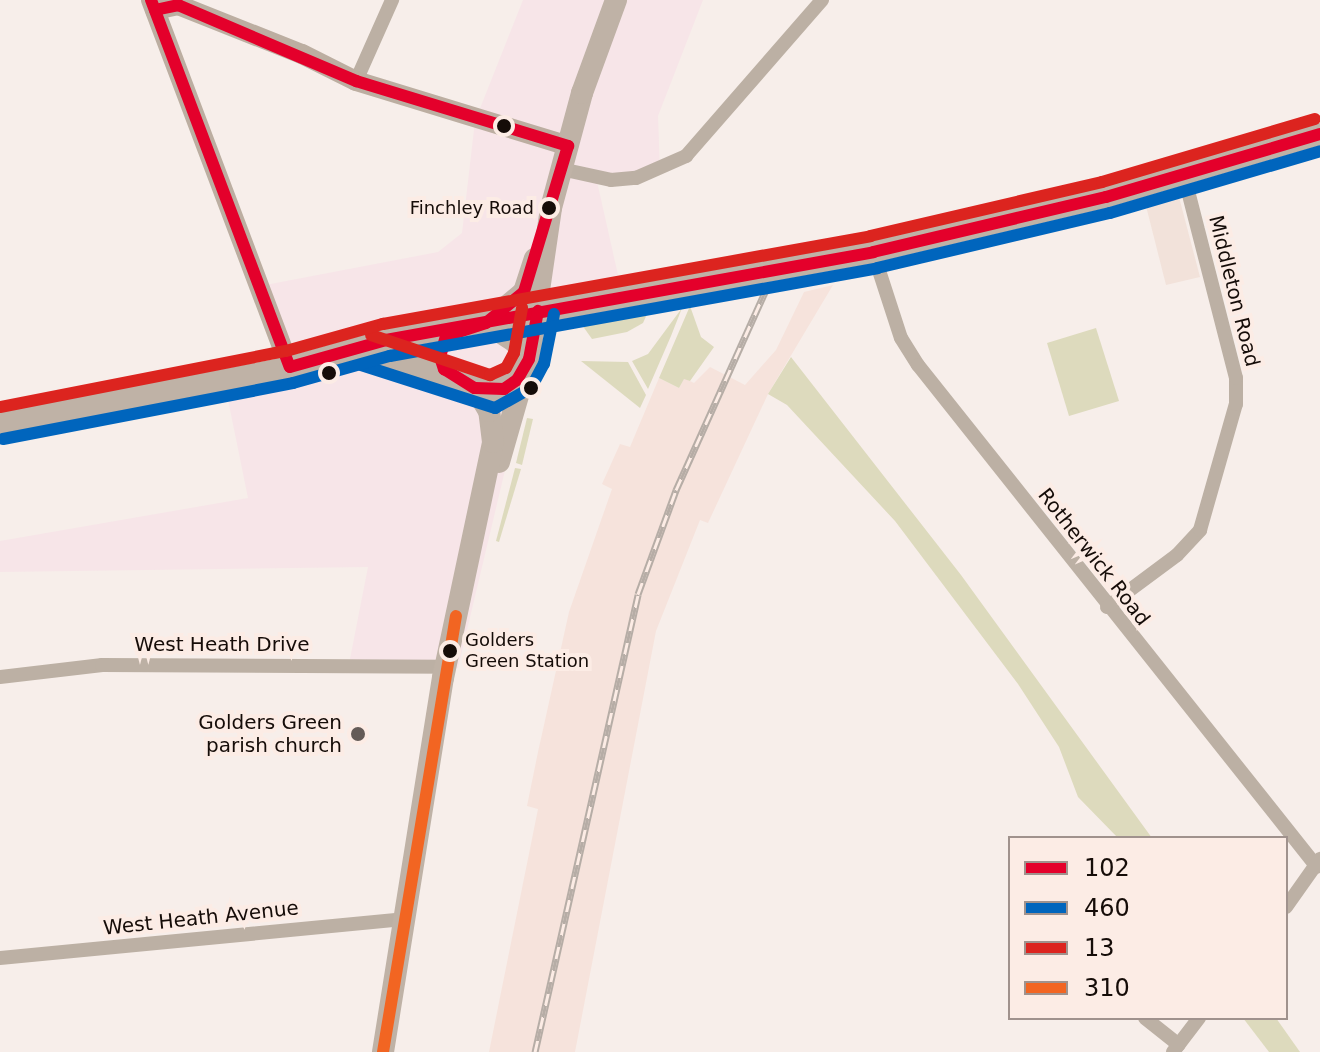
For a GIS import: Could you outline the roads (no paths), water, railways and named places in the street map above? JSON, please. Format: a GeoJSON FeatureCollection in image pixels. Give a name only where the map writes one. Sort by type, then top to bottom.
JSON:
{"type":"FeatureCollection","features":[{"type":"Feature","properties":{"kind":"main road"},"geometry":{"type":"LineString","coordinates":[[486,323],[524,292],[548,224],[561,169],[616,0]]}},
{"type":"Feature","properties":{"kind":"main road"},"geometry":{"type":"LineString","coordinates":[[0,423],[290,367],[366,350],[386,340],[873,252],[1184,176],[1320,134]]}},
{"type":"Feature","properties":{"kind":"main road"},"geometry":{"type":"LineString","coordinates":[[470,559],[529,359],[548,224]]}},
{"type":"Feature","properties":{"kind":"main road"},"geometry":{"type":"LineString","coordinates":[[486,323],[514,341],[529,359]]}},
{"type":"Feature","properties":{"kind":"main road"},"geometry":{"type":"LineString","coordinates":[[449,375],[440,357],[441,346],[457,329]]}},
{"type":"Feature","properties":{"kind":"main road"},"geometry":{"type":"LineString","coordinates":[[366,350],[449,375],[475,388],[504,389],[517,380],[529,359]]}},
{"type":"Feature","properties":{"kind":"main road"},"geometry":{"type":"LineString","coordinates":[[383,1052],[445,667],[470,559],[485,473],[491,423],[475,388]]}},
{"type":"Feature","properties":{"kind":"street"},"geometry":{"type":"LineString","coordinates":[[356,81],[392,0]]}},
{"type":"Feature","properties":{"kind":"street"},"geometry":{"type":"LineString","coordinates":[[561,169],[611,180],[636,178],[686,156],[822,0]]}},
{"type":"Feature","properties":{"kind":"street"},"geometry":{"type":"LineString","coordinates":[[290,367],[153,5],[178,5],[302,54],[356,81],[568,146]]}},
{"type":"Feature","properties":{"kind":"street","name":"Middleton Road"},"geometry":{"type":"LineString","coordinates":[[1107,607],[1177,555],[1200,530],[1236,404],[1236,378],[1184,176]]}},
{"type":"Feature","properties":{"kind":"street","name":"Rotherwick Road"},"geometry":{"type":"LineString","coordinates":[[873,252],[901,338],[918,365],[1107,607],[1318,863]]}},
{"type":"Feature","properties":{"kind":"street","name":"West Heath Drive"},"geometry":{"type":"LineString","coordinates":[[0,677],[102,665],[445,667]]}},
{"type":"Feature","properties":{"kind":"street"},"geometry":{"type":"LineString","coordinates":[[1288,904],[1318,863]]}},
{"type":"Feature","properties":{"kind":"street","name":"West Heath Avenue"},"geometry":{"type":"LineString","coordinates":[[0,958],[406,919]]}},
{"type":"Feature","properties":{"kind":"street"},"geometry":{"type":"LineString","coordinates":[[1147,1020],[1176,1048],[1197,1020]]}},
{"type":"Feature","properties":{"kind":"railway"},"geometry":{"type":"LineString","coordinates":[[535,1052],[638,594],[676,490],[769,283]]}},
{"type":"Feature","properties":{"kind":"place","name":"Finchley Road"},"geometry":{"type":"Point","coordinates":[549,208]}},
{"type":"Feature","properties":{"kind":"place","name":"Golders Green Station"},"geometry":{"type":"Point","coordinates":[450,651]}},
{"type":"Feature","properties":{"kind":"place","name":"Golders Green parish church"},"geometry":{"type":"Point","coordinates":[358,734]}}]}
